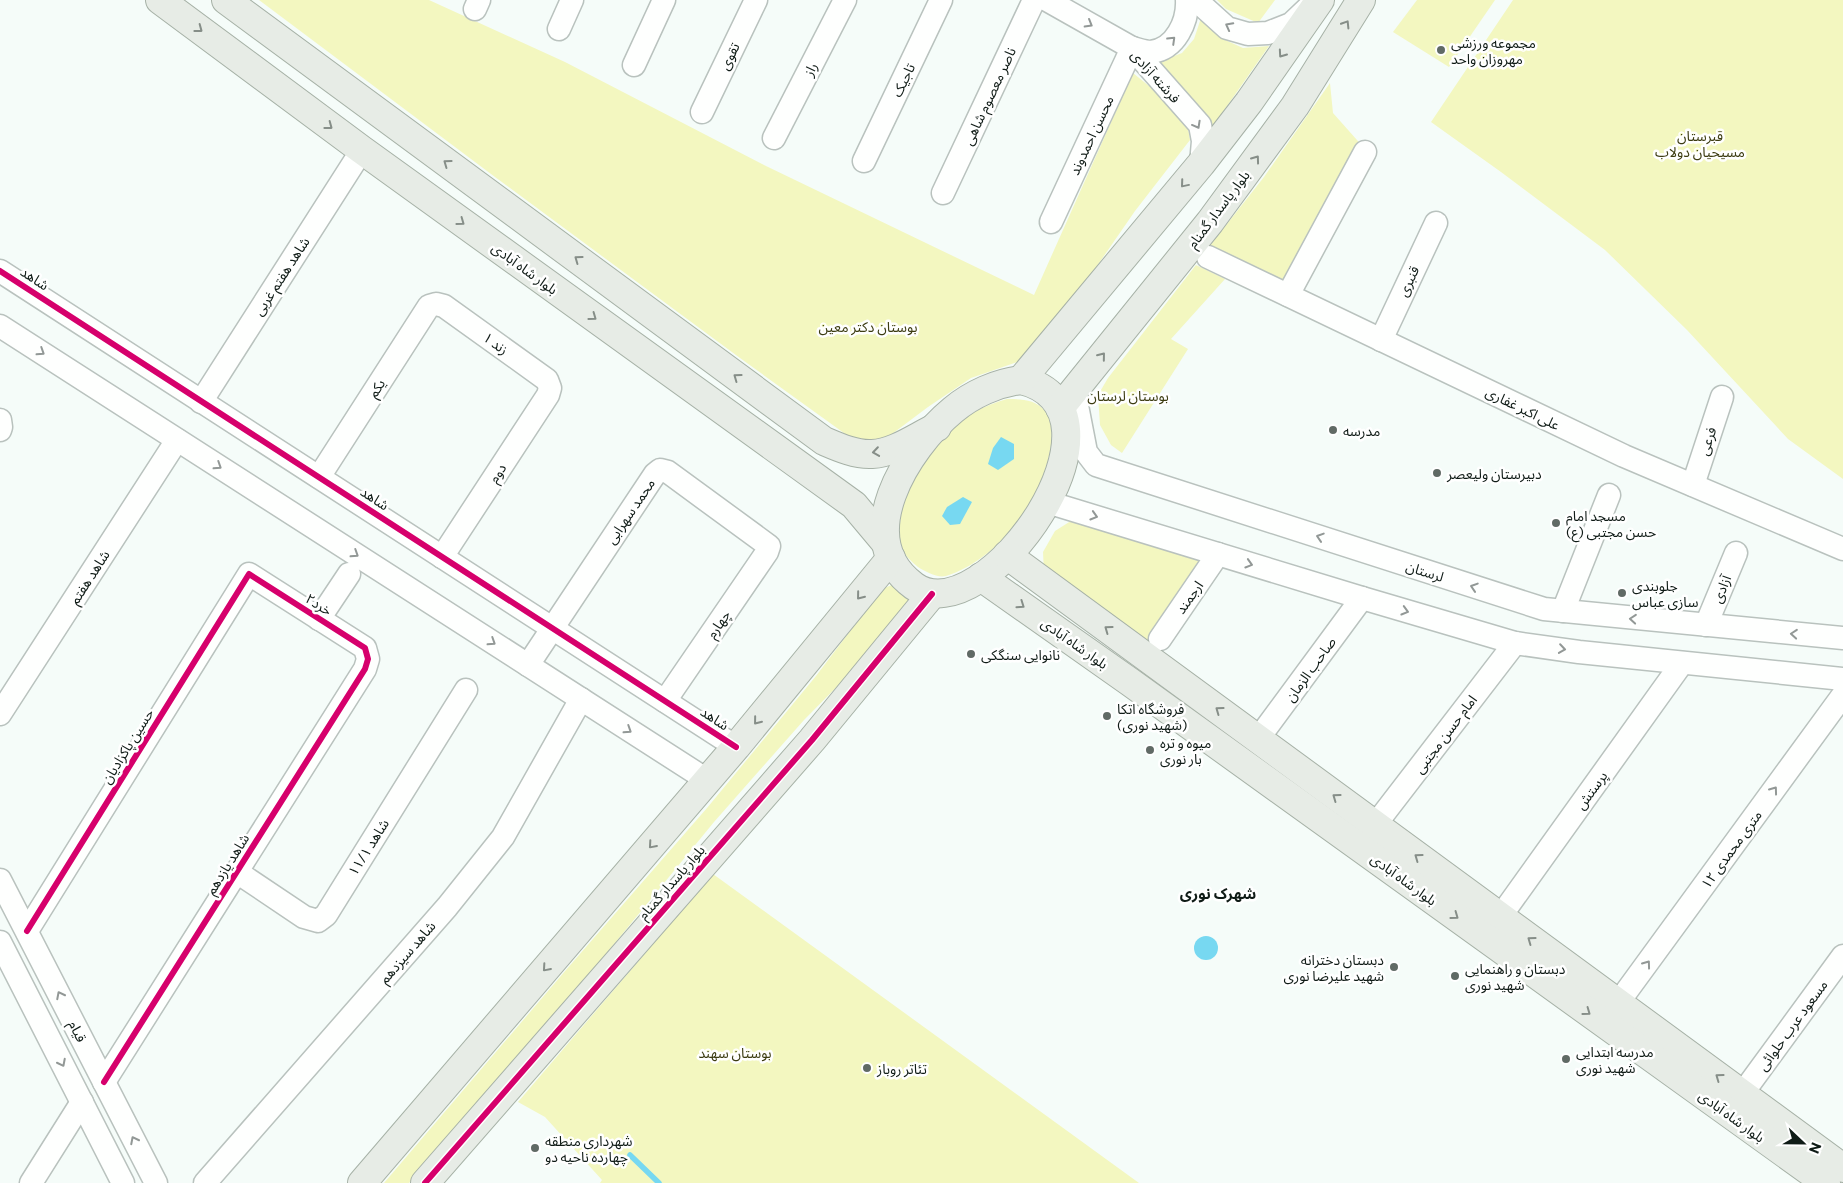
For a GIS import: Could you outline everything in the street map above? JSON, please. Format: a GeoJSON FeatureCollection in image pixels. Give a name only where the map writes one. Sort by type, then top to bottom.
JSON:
{"type":"FeatureCollection","features":[{"type":"Feature","properties":{"kind":"main road","name":"بلوار شاه آبادی"},"geometry":{"type":"LineString","coordinates":[[160,0],[362,150],[854,505],[888,550],[898,571],[909,583],[919,590],[932,594]]}},
{"type":"Feature","properties":{"kind":"main road"},"geometry":{"type":"LineString","coordinates":[[226,0],[824,440],[844,449],[872,454],[891,450],[936,427]]}},
{"type":"Feature","properties":{"kind":"main road"},"geometry":{"type":"LineString","coordinates":[[1021,380],[1201,164],[1249,102],[1318,0]]}},
{"type":"Feature","properties":{"kind":"main road","name":"بلوار پاسدار گمنام"},"geometry":{"type":"LineString","coordinates":[[1067,399],[1210,222],[1294,106],[1361,0]]}},
{"type":"Feature","properties":{"kind":"main road"},"geometry":{"type":"LineString","coordinates":[[362,1183],[736,747],[888,550],[886,516],[891,494],[904,468],[920,444],[952,410],[969,399],[1004,382],[1021,380],[1035,384],[1046,391],[1067,399],[1065,452],[1061,470],[1047,502],[1024,537],[1007,555],[981,577],[958,589],[932,594]]}},
{"type":"Feature","properties":{"kind":"main road","name":"بلوار شاه آبادی"},"geometry":{"type":"LineString","coordinates":[[1007,555],[1843,1168]]}},
{"type":"Feature","properties":{"kind":"main road","name":"بلوار شاه آبادی"},"geometry":{"type":"LineString","coordinates":[[981,577],[1130,682],[1826,1183]]}},
{"type":"Feature","properties":{"kind":"main road","name":"بلوار پاسدار گمنام"},"geometry":{"type":"LineString","coordinates":[[425,1183],[812,740],[932,594]]}},
{"type":"Feature","properties":{"kind":"street"},"geometry":{"type":"LineString","coordinates":[[559,29],[572,0]]}},
{"type":"Feature","properties":{"kind":"street"},"geometry":{"type":"LineString","coordinates":[[634,65],[664,0]]}},
{"type":"Feature","properties":{"kind":"street","name":"تقوی"},"geometry":{"type":"LineString","coordinates":[[702,112],[756,0]]}},
{"type":"Feature","properties":{"kind":"street","name":"راز"},"geometry":{"type":"LineString","coordinates":[[774,138],[845,0]]}},
{"type":"Feature","properties":{"kind":"street","name":"تاجیک"},"geometry":{"type":"LineString","coordinates":[[864,161],[941,0]]}},
{"type":"Feature","properties":{"kind":"street","name":"ناصر معصوم شاهی"},"geometry":{"type":"LineString","coordinates":[[943,193],[1034,0]]}},
{"type":"Feature","properties":{"kind":"street","name":"فرشته آزادی"},"geometry":{"type":"LineString","coordinates":[[1047,0],[1132,48],[1200,125],[1203,141],[1201,164]]}},
{"type":"Feature","properties":{"kind":"street"},"geometry":{"type":"LineString","coordinates":[[1132,48],[1151,52],[1163,48],[1175,38],[1184,23],[1187,0]]}},
{"type":"Feature","properties":{"kind":"street"},"geometry":{"type":"LineString","coordinates":[[1196,0],[1227,28],[1248,34],[1268,33],[1291,24],[1318,0]]}},
{"type":"Feature","properties":{"kind":"street","name":"محسن احمدوند"},"geometry":{"type":"LineString","coordinates":[[1052,222],[1132,48]]}},
{"type":"Feature","properties":{"kind":"street","name":"شاهد هفتم غربی"},"geometry":{"type":"LineString","coordinates":[[201,402],[362,150]]}},
{"type":"Feature","properties":{"kind":"street"},"geometry":{"type":"LineString","coordinates":[[1288,295],[1365,152]]}},
{"type":"Feature","properties":{"kind":"street","name":"قنبری"},"geometry":{"type":"LineString","coordinates":[[1381,340],[1436,223]]}},
{"type":"Feature","properties":{"kind":"street","name":"علی اکبر غفاری"},"geometry":{"type":"LineString","coordinates":[[1208,257],[1624,456],[1843,549]]}},
{"type":"Feature","properties":{"kind":"street","name":"شاهد"},"geometry":{"type":"LineString","coordinates":[[0,271],[736,747]]}},
{"type":"Feature","properties":{"kind":"street","name":"زند ۱"},"geometry":{"type":"LineString","coordinates":[[436,304],[444,306],[547,380],[550,388]]}},
{"type":"Feature","properties":{"kind":"street","name":"یکم"},"geometry":{"type":"LineString","coordinates":[[319,477],[429,306],[436,304]]}},
{"type":"Feature","properties":{"kind":"street"},"geometry":{"type":"LineString","coordinates":[[0,326],[707,780]]}},
{"type":"Feature","properties":{"kind":"street","name":"دوم"},"geometry":{"type":"LineString","coordinates":[[442,557],[548,395],[550,388]]}},
{"type":"Feature","properties":{"kind":"street","name":"فرعی"},"geometry":{"type":"LineString","coordinates":[[1693,485],[1722,397]]}},
{"type":"Feature","properties":{"kind":"street","name":"لرستان"},"geometry":{"type":"LineString","coordinates":[[1067,399],[1086,452],[1096,465],[1544,609],[1843,638]]}},
{"type":"Feature","properties":{"kind":"street","name":"شاهد هفتم"},"geometry":{"type":"LineString","coordinates":[[0,714],[177,440]]}},
{"type":"Feature","properties":{"kind":"street","name":"محمد سهرابی"},"geometry":{"type":"LineString","coordinates":[[528,665],[655,474],[660,470],[668,472],[769,546]]}},
{"type":"Feature","properties":{"kind":"street"},"geometry":{"type":"LineString","coordinates":[[1562,611],[1609,495]]}},
{"type":"Feature","properties":{"kind":"street"},"geometry":{"type":"LineString","coordinates":[[1047,502],[1515,643],[1578,652],[1843,679]]}},
{"type":"Feature","properties":{"kind":"street","name":"چهارم"},"geometry":{"type":"LineString","coordinates":[[665,701],[767,552],[769,546]]}},
{"type":"Feature","properties":{"kind":"street","name":"آزادی"},"geometry":{"type":"LineString","coordinates":[[1706,625],[1736,553]]}},
{"type":"Feature","properties":{"kind":"street","name":"ارجمند"},"geometry":{"type":"LineString","coordinates":[[1160,639],[1218,554]]}},
{"type":"Feature","properties":{"kind":"street","name":"خرد۲"},"geometry":{"type":"LineString","coordinates":[[249,574],[365,648],[368,659]]}},
{"type":"Feature","properties":{"kind":"street","name":"حسین پاکزادیان"},"geometry":{"type":"LineString","coordinates":[[26,931],[249,574]]}},
{"type":"Feature","properties":{"kind":"street","name":"خرد۲"},"geometry":{"type":"LineString","coordinates":[[319,619],[349,574]]}},
{"type":"Feature","properties":{"kind":"street","name":"صاحب الزمان"},"geometry":{"type":"LineString","coordinates":[[1258,739],[1362,598]]}},
{"type":"Feature","properties":{"kind":"street","name":"امام حسن مجتبی"},"geometry":{"type":"LineString","coordinates":[[1376,825],[1515,643]]}},
{"type":"Feature","properties":{"kind":"street","name":"شاهد یازدهم"},"geometry":{"type":"LineString","coordinates":[[104,1082],[365,669],[368,659]]}},
{"type":"Feature","properties":{"kind":"street","name":"پرستش"},"geometry":{"type":"LineString","coordinates":[[1500,917],[1682,662]]}},
{"type":"Feature","properties":{"kind":"street","name":"شاهد ۱۱/۱"},"geometry":{"type":"LineString","coordinates":[[237,872],[304,917],[318,921],[326,915],[466,690]]}},
{"type":"Feature","properties":{"kind":"street","name":"۱۲ متری محمدی"},"geometry":{"type":"LineString","coordinates":[[1618,1003],[1843,695]]}},
{"type":"Feature","properties":{"kind":"street","name":"شاهد سیزدهم"},"geometry":{"type":"LineString","coordinates":[[205,1183],[447,907],[503,837],[581,699]]}},
{"type":"Feature","properties":{"kind":"street","name":"قیام"},"geometry":{"type":"LineString","coordinates":[[0,880],[156,1183]]}},
{"type":"Feature","properties":{"kind":"street","name":"قیام"},"geometry":{"type":"LineString","coordinates":[[0,942],[5,971],[82,1102],[124,1183]]}},
{"type":"Feature","properties":{"kind":"street","name":"مسعود عرب حلوائی"},"geometry":{"type":"LineString","coordinates":[[1742,1094],[1843,956]]}},
{"type":"Feature","properties":{"kind":"street"},"geometry":{"type":"LineString","coordinates":[[31,1183],[82,1102]]}},
{"type":"Feature","properties":{"kind":"green space","name":"بوستان دکتر معین"},"geometry":{"type":"Polygon","coordinates":[[[259,0],[429,0],[565,62],[766,166],[1034,295],[1133,73],[1186,116],[1190,140],[1135,211],[1088,279],[1020,361],[971,378],[880,443],[855,441],[495,177],[259,0]]]}},
{"type":"Feature","properties":{"kind":"green space"},"geometry":{"type":"Polygon","coordinates":[[[1217,0],[1275,0],[1258,23],[1226,9],[1217,0]]]}},
{"type":"Feature","properties":{"kind":"green space","name":"مجموعه ورزشی مهروزان واحد"},"geometry":{"type":"Polygon","coordinates":[[[1417,0],[1495,0],[1449,67],[1393,32],[1417,0]]]}},
{"type":"Feature","properties":{"kind":"green space","name":"قبرستان مسیحیان دولاب"},"geometry":{"type":"Polygon","coordinates":[[[1513,0],[1843,0],[1843,479],[1788,439],[1687,330],[1605,250],[1431,122],[1513,0]]]}},
{"type":"Feature","properties":{"kind":"green space"},"geometry":{"type":"Polygon","coordinates":[[[1201,18],[1223,39],[1243,48],[1269,46],[1213,126],[1202,109],[1158,62],[1182,53],[1194,39],[1201,18]]]}},
{"type":"Feature","properties":{"kind":"green space"},"geometry":{"type":"Polygon","coordinates":[[[1330,83],[1333,113],[1365,149],[1284,282],[1208,248],[1264,177],[1330,83]]]}},
{"type":"Feature","properties":{"kind":"green space","name":"بوستان لرستان"},"geometry":{"type":"Polygon","coordinates":[[[1196,265],[1225,279],[1171,339],[1188,349],[1122,453],[1111,445],[1100,425],[1098,395],[1108,378],[1196,265]]]}},
{"type":"Feature","properties":{"kind":"green space"},"geometry":{"type":"Polygon","coordinates":[[[1007,399],[1037,404],[1045,411],[1050,422],[1052,435],[1047,465],[1035,494],[1015,526],[989,553],[957,572],[946,576],[928,573],[911,561],[904,553],[900,544],[900,522],[907,494],[921,467],[939,442],[954,426],[975,412],[1007,399]]]}},
{"type":"Feature","properties":{"kind":"green space"},"geometry":{"type":"Polygon","coordinates":[[[1074,519],[1208,557],[1143,651],[1044,573],[1043,552],[1055,531],[1074,519]]]}},
{"type":"Feature","properties":{"kind":"green space"},"geometry":{"type":"Polygon","coordinates":[[[899,582],[920,600],[804,720],[714,822],[610,949],[436,1154],[409,1183],[384,1183],[707,808],[816,676],[882,589],[899,582]]]}},
{"type":"Feature","properties":{"kind":"green space","name":"بوستان سهند"},"geometry":{"type":"Polygon","coordinates":[[[713,874],[1139,1183],[600,1183],[602,1180],[545,1117],[518,1102],[713,874]]]}},
{"type":"Feature","properties":{"kind":"water"},"geometry":{"type":"Polygon","coordinates":[[[1001,437],[1014,444],[1014,459],[998,470],[988,464],[993,448],[1001,437]]]}},
{"type":"Feature","properties":{"kind":"water"},"geometry":{"type":"Polygon","coordinates":[[[963,497],[972,502],[960,524],[950,525],[942,516],[947,507],[963,497]]]}},
{"type":"Feature","properties":{"kind":"water"},"geometry":{"type":"Polygon","coordinates":[[[1206,936],[1215,939],[1218,948],[1215,957],[1206,960],[1197,957],[1194,948],[1197,939],[1206,936]]]}},
{"type":"Feature","properties":{"kind":"waterway"},"geometry":{"type":"LineString","coordinates":[[630,1155],[659,1183]]}},
{"type":"Feature","properties":{"kind":"cycle path"},"geometry":{"type":"LineString","coordinates":[[0,271],[736,747]]}},
{"type":"Feature","properties":{"kind":"cycle path"},"geometry":{"type":"LineString","coordinates":[[27,931],[249,574],[365,648],[368,659],[365,669],[104,1082]]}},
{"type":"Feature","properties":{"kind":"cycle path"},"geometry":{"type":"LineString","coordinates":[[425,1183],[812,740],[932,594]]}},
{"type":"Feature","properties":{"kind":"place","name":"مجموعه ورزشی مهروزان واحد"},"geometry":{"type":"Point","coordinates":[1441,50]}},
{"type":"Feature","properties":{"kind":"place","name":"مدرسه"},"geometry":{"type":"Point","coordinates":[1333,430]}},
{"type":"Feature","properties":{"kind":"place","name":"دبیرستان ولیعصر"},"geometry":{"type":"Point","coordinates":[1437,473]}},
{"type":"Feature","properties":{"kind":"place","name":"مسجد امام حسن مجتبی (ع)"},"geometry":{"type":"Point","coordinates":[1556,523]}},
{"type":"Feature","properties":{"kind":"place","name":"جلوبندی سازی عباس"},"geometry":{"type":"Point","coordinates":[1622,593]}},
{"type":"Feature","properties":{"kind":"place","name":"نانوایی سنگکی"},"geometry":{"type":"Point","coordinates":[971,654]}},
{"type":"Feature","properties":{"kind":"place","name":"فروشگاه اتکا (شهید نوری)"},"geometry":{"type":"Point","coordinates":[1107,716]}},
{"type":"Feature","properties":{"kind":"place","name":"میوه و تره بار نوری"},"geometry":{"type":"Point","coordinates":[1150,750]}},
{"type":"Feature","properties":{"kind":"place","name":"دبستان دخترانه شهید علیرضا نوری"},"geometry":{"type":"Point","coordinates":[1394,967]}},
{"type":"Feature","properties":{"kind":"place","name":"دبستان و راهنمایی شهید نوری"},"geometry":{"type":"Point","coordinates":[1455,976]}},
{"type":"Feature","properties":{"kind":"place","name":"مدرسه ابتدایی شهید نوری"},"geometry":{"type":"Point","coordinates":[1566,1059]}},
{"type":"Feature","properties":{"kind":"place","name":"تئاتر روباز"},"geometry":{"type":"Point","coordinates":[867,1068]}},
{"type":"Feature","properties":{"kind":"place","name":"شهرداری منطقه چهارده ناحیه دو"},"geometry":{"type":"Point","coordinates":[535,1148]}},
{"type":"Feature","properties":{"kind":"district","name":"شهرک نوری"},"geometry":{"type":"Point","coordinates":[1218,893]}}]}
